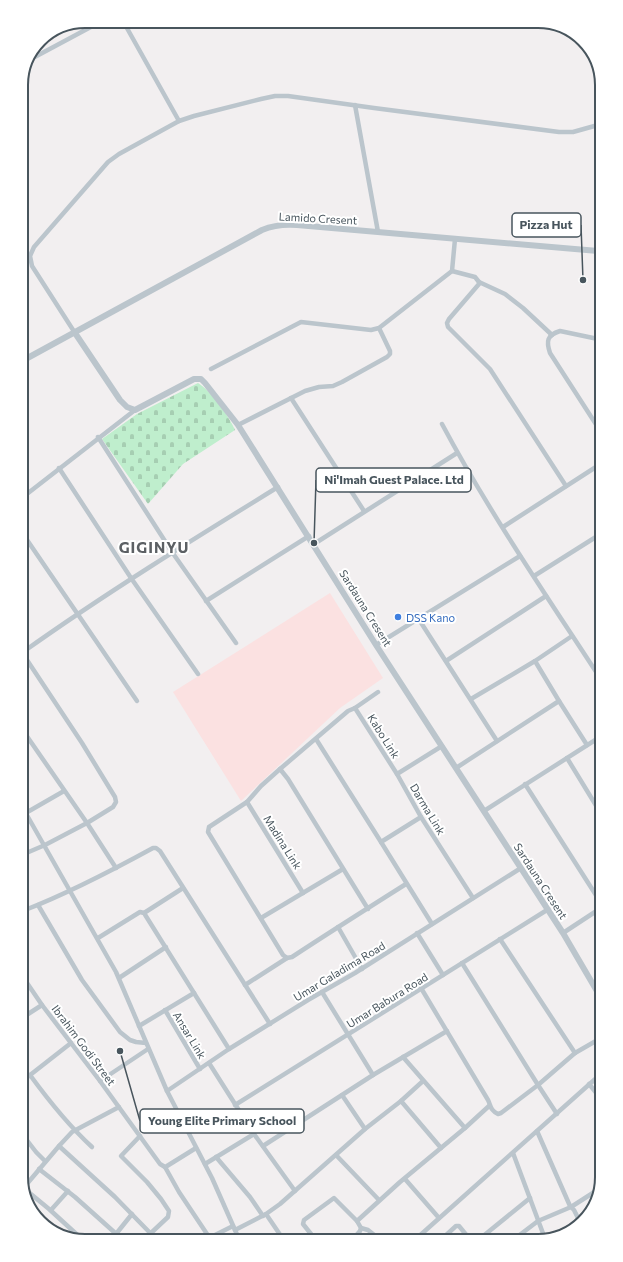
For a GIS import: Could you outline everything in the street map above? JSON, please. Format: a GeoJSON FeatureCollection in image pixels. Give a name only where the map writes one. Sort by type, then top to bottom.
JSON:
{"type":"FeatureCollection","features":[{"type":"Feature","properties":{"kind":"street"},"geometry":{"type":"LineString","coordinates":[[36,56],[85,28]]}},
{"type":"Feature","properties":{"kind":"street"},"geometry":{"type":"LineString","coordinates":[[126,28],[179,121]]}},
{"type":"Feature","properties":{"kind":"street"},"geometry":{"type":"LineString","coordinates":[[135,410],[127,407],[120,400],[32,266],[30,256],[34,246],[108,162],[119,154],[179,121],[260,98],[275,96],[288,96],[559,132],[573,132],[595,126]]}},
{"type":"Feature","properties":{"kind":"street"},"geometry":{"type":"LineString","coordinates":[[356,105],[378,232]]}},
{"type":"Feature","properties":{"kind":"street","name":"Lamido Cresent"},"geometry":{"type":"LineString","coordinates":[[28,358],[262,230],[274,225],[297,225],[595,251]]}},
{"type":"Feature","properties":{"kind":"street"},"geometry":{"type":"LineString","coordinates":[[212,369],[301,322],[371,330],[379,328],[452,270],[455,239]]}},
{"type":"Feature","properties":{"kind":"street"},"geometry":{"type":"LineString","coordinates":[[452,270],[475,277],[479,282],[505,294],[523,308],[552,335]]}},
{"type":"Feature","properties":{"kind":"street"},"geometry":{"type":"LineString","coordinates":[[479,282],[479,284],[449,318],[447,323],[448,327],[490,369],[566,486]]}},
{"type":"Feature","properties":{"kind":"street"},"geometry":{"type":"LineString","coordinates":[[238,425],[305,392],[319,387],[333,386],[342,382],[390,354],[379,328]]}},
{"type":"Feature","properties":{"kind":"street"},"geometry":{"type":"LineString","coordinates":[[595,338],[560,331],[554,333],[549,338],[547,344],[550,353],[595,422]]}},
{"type":"Feature","properties":{"kind":"street","name":"Sardauna Cresent"},"geometry":{"type":"LineString","coordinates":[[135,410],[194,379],[200,379],[205,383],[238,425],[376,644],[563,933],[595,987]]}},
{"type":"Feature","properties":{"kind":"street"},"geometry":{"type":"LineString","coordinates":[[291,398],[364,511]]}},
{"type":"Feature","properties":{"kind":"street"},"geometry":{"type":"LineString","coordinates":[[28,493],[98,437],[135,410]]}},
{"type":"Feature","properties":{"kind":"street"},"geometry":{"type":"LineString","coordinates":[[442,424],[457,453],[520,556],[595,670]]}},
{"type":"Feature","properties":{"kind":"street"},"geometry":{"type":"LineString","coordinates":[[98,437],[172,552],[236,643]]}},
{"type":"Feature","properties":{"kind":"street"},"geometry":{"type":"LineString","coordinates":[[314,544],[457,453]]}},
{"type":"Feature","properties":{"kind":"street"},"geometry":{"type":"LineString","coordinates":[[59,468],[131,578],[198,674]]}},
{"type":"Feature","properties":{"kind":"street"},"geometry":{"type":"LineString","coordinates":[[503,527],[595,468]]}},
{"type":"Feature","properties":{"kind":"street"},"geometry":{"type":"LineString","coordinates":[[28,650],[77,614],[131,578],[278,487]]}},
{"type":"Feature","properties":{"kind":"street"},"geometry":{"type":"LineString","coordinates":[[206,601],[309,536]]}},
{"type":"Feature","properties":{"kind":"street"},"geometry":{"type":"LineString","coordinates":[[534,576],[595,538]]}},
{"type":"Feature","properties":{"kind":"street"},"geometry":{"type":"LineString","coordinates":[[28,541],[137,702]]}},
{"type":"Feature","properties":{"kind":"street"},"geometry":{"type":"LineString","coordinates":[[376,644],[520,556]]}},
{"type":"Feature","properties":{"kind":"street"},"geometry":{"type":"LineString","coordinates":[[446,661],[546,596]]}},
{"type":"Feature","properties":{"kind":"street"},"geometry":{"type":"LineString","coordinates":[[418,618],[497,741]]}},
{"type":"Feature","properties":{"kind":"street"},"geometry":{"type":"LineString","coordinates":[[471,699],[535,661],[572,636]]}},
{"type":"Feature","properties":{"kind":"street"},"geometry":{"type":"LineString","coordinates":[[28,659],[82,743],[115,797],[116,802],[113,807],[87,823],[28,852]]}},
{"type":"Feature","properties":{"kind":"street"},"geometry":{"type":"LineString","coordinates":[[535,661],[587,745]]}},
{"type":"Feature","properties":{"kind":"street"},"geometry":{"type":"LineString","coordinates":[[287,958],[283,955],[208,832],[209,827],[247,802],[261,786],[348,711],[356,708],[378,692]]}},
{"type":"Feature","properties":{"kind":"street"},"geometry":{"type":"LineString","coordinates":[[456,768],[559,701]]}},
{"type":"Feature","properties":{"kind":"street","name":"Kabo Link"},"geometry":{"type":"LineString","coordinates":[[356,708],[397,774]]}},
{"type":"Feature","properties":{"kind":"street"},"geometry":{"type":"LineString","coordinates":[[28,738],[116,868]]}},
{"type":"Feature","properties":{"kind":"street"},"geometry":{"type":"LineString","coordinates":[[316,738],[432,924]]}},
{"type":"Feature","properties":{"kind":"street"},"geometry":{"type":"LineString","coordinates":[[484,811],[595,739]]}},
{"type":"Feature","properties":{"kind":"street"},"geometry":{"type":"LineString","coordinates":[[397,774],[442,746]]}},
{"type":"Feature","properties":{"kind":"street"},"geometry":{"type":"LineString","coordinates":[[567,758],[595,804]]}},
{"type":"Feature","properties":{"kind":"street"},"geometry":{"type":"LineString","coordinates":[[280,769],[288,779],[368,909]]}},
{"type":"Feature","properties":{"kind":"street","name":"Darma Link"},"geometry":{"type":"LineString","coordinates":[[397,774],[421,817],[473,898]]}},
{"type":"Feature","properties":{"kind":"street"},"geometry":{"type":"LineString","coordinates":[[525,784],[595,894]]}},
{"type":"Feature","properties":{"kind":"street"},"geometry":{"type":"LineString","coordinates":[[28,810],[64,791]]}},
{"type":"Feature","properties":{"kind":"street","name":"Madina Link"},"geometry":{"type":"LineString","coordinates":[[247,802],[303,893]]}},
{"type":"Feature","properties":{"kind":"street"},"geometry":{"type":"LineString","coordinates":[[28,817],[98,938],[119,978],[167,1091],[205,1164],[236,1234]]}},
{"type":"Feature","properties":{"kind":"street"},"geometry":{"type":"LineString","coordinates":[[380,842],[421,817]]}},
{"type":"Feature","properties":{"kind":"street"},"geometry":{"type":"LineString","coordinates":[[28,909],[71,891],[153,848],[156,848],[160,851],[184,888],[270,1024]]}},
{"type":"Feature","properties":{"kind":"street","name":"Umar Galadima Road"},"geometry":{"type":"LineString","coordinates":[[167,1091],[229,1049],[362,969],[521,868]]}},
{"type":"Feature","properties":{"kind":"street"},"geometry":{"type":"LineString","coordinates":[[261,918],[343,869]]}},
{"type":"Feature","properties":{"kind":"street"},"geometry":{"type":"LineString","coordinates":[[245,985],[287,958],[292,957],[406,884]]}},
{"type":"Feature","properties":{"kind":"street"},"geometry":{"type":"LineString","coordinates":[[98,938],[140,912],[144,913],[184,888]]}},
{"type":"Feature","properties":{"kind":"street"},"geometry":{"type":"LineString","coordinates":[[38,905],[82,980],[120,1032],[130,1040],[146,1043]]}},
{"type":"Feature","properties":{"kind":"street","name":"Umar Babura Road"},"geometry":{"type":"LineString","coordinates":[[235,1105],[547,910]]}},
{"type":"Feature","properties":{"kind":"street"},"geometry":{"type":"LineString","coordinates":[[563,933],[595,912]]}},
{"type":"Feature","properties":{"kind":"street"},"geometry":{"type":"LineString","coordinates":[[144,913],[229,1049]]}},
{"type":"Feature","properties":{"kind":"street"},"geometry":{"type":"LineString","coordinates":[[338,927],[362,969]]}},
{"type":"Feature","properties":{"kind":"street"},"geometry":{"type":"LineString","coordinates":[[417,933],[443,975]]}},
{"type":"Feature","properties":{"kind":"street"},"geometry":{"type":"LineString","coordinates":[[500,939],[575,1053]]}},
{"type":"Feature","properties":{"kind":"street"},"geometry":{"type":"LineString","coordinates":[[119,978],[166,947]]}},
{"type":"Feature","properties":{"kind":"street"},"geometry":{"type":"LineString","coordinates":[[462,963],[557,1114]]}},
{"type":"Feature","properties":{"kind":"street","name":"Ibrahim Godi Street"},"geometry":{"type":"LineString","coordinates":[[28,984],[160,1164],[165,1167],[205,1234]]}},
{"type":"Feature","properties":{"kind":"street"},"geometry":{"type":"LineString","coordinates":[[421,988],[488,1100],[489,1106],[495,1113],[498,1114],[538,1085],[575,1053],[595,1041]]}},
{"type":"Feature","properties":{"kind":"street"},"geometry":{"type":"LineString","coordinates":[[322,992],[373,1075]]}},
{"type":"Feature","properties":{"kind":"street"},"geometry":{"type":"LineString","coordinates":[[139,1026],[194,993]]}},
{"type":"Feature","properties":{"kind":"street"},"geometry":{"type":"LineString","coordinates":[[28,1014],[42,1005]]}},
{"type":"Feature","properties":{"kind":"street","name":"Ansar Link"},"geometry":{"type":"LineString","coordinates":[[165,1010],[200,1069]]}},
{"type":"Feature","properties":{"kind":"street"},"geometry":{"type":"LineString","coordinates":[[263,1146],[373,1075],[447,1030]]}},
{"type":"Feature","properties":{"kind":"street"},"geometry":{"type":"LineString","coordinates":[[71,1043],[30,1075],[48,1100],[74,1131],[92,1147]]}},
{"type":"Feature","properties":{"kind":"street"},"geometry":{"type":"LineString","coordinates":[[100,1081],[148,1049]]}},
{"type":"Feature","properties":{"kind":"street"},"geometry":{"type":"LineString","coordinates":[[403,1057],[465,1128]]}},
{"type":"Feature","properties":{"kind":"street"},"geometry":{"type":"LineString","coordinates":[[209,1063],[254,1134],[295,1191]]}},
{"type":"Feature","properties":{"kind":"street"},"geometry":{"type":"LineString","coordinates":[[421,1234],[595,1079]]}},
{"type":"Feature","properties":{"kind":"street"},"geometry":{"type":"LineString","coordinates":[[218,1234],[264,1215],[295,1191],[365,1129],[401,1101],[423,1081]]}},
{"type":"Feature","properties":{"kind":"street"},"geometry":{"type":"LineString","coordinates":[[589,1084],[595,1091]]}},
{"type":"Feature","properties":{"kind":"street"},"geometry":{"type":"LineString","coordinates":[[342,1095],[365,1129]]}},
{"type":"Feature","properties":{"kind":"street"},"geometry":{"type":"LineString","coordinates":[[401,1101],[441,1148]]}},
{"type":"Feature","properties":{"kind":"street"},"geometry":{"type":"LineString","coordinates":[[357,1221],[379,1200],[489,1106]]}},
{"type":"Feature","properties":{"kind":"street"},"geometry":{"type":"LineString","coordinates":[[28,1182],[45,1161],[74,1131],[119,1107]]}},
{"type":"Feature","properties":{"kind":"street"},"geometry":{"type":"LineString","coordinates":[[538,1131],[571,1207],[578,1218]]}},
{"type":"Feature","properties":{"kind":"street"},"geometry":{"type":"LineString","coordinates":[[205,1164],[254,1134]]}},
{"type":"Feature","properties":{"kind":"street"},"geometry":{"type":"LineString","coordinates":[[59,1146],[151,1233],[168,1216],[169,1211],[147,1182],[121,1156],[140,1136]]}},
{"type":"Feature","properties":{"kind":"street"},"geometry":{"type":"LineString","coordinates":[[28,1142],[45,1161]]}},
{"type":"Feature","properties":{"kind":"street"},"geometry":{"type":"LineString","coordinates":[[165,1167],[196,1148]]}},
{"type":"Feature","properties":{"kind":"street"},"geometry":{"type":"LineString","coordinates":[[513,1153],[543,1234]]}},
{"type":"Feature","properties":{"kind":"street"},"geometry":{"type":"LineString","coordinates":[[336,1155],[379,1200]]}},
{"type":"Feature","properties":{"kind":"street"},"geometry":{"type":"LineString","coordinates":[[216,1157],[250,1196],[279,1234]]}},
{"type":"Feature","properties":{"kind":"street"},"geometry":{"type":"LineString","coordinates":[[39,1169],[116,1234],[132,1214]]}},
{"type":"Feature","properties":{"kind":"street"},"geometry":{"type":"LineString","coordinates":[[405,1179],[439,1218]]}},
{"type":"Feature","properties":{"kind":"street"},"geometry":{"type":"LineString","coordinates":[[51,1210],[68,1192]]}},
{"type":"Feature","properties":{"kind":"street"},"geometry":{"type":"LineString","coordinates":[[521,1234],[538,1221],[571,1207],[593,1193]]}},
{"type":"Feature","properties":{"kind":"street"},"geometry":{"type":"LineString","coordinates":[[31,1194],[76,1233]]}},
{"type":"Feature","properties":{"kind":"street"},"geometry":{"type":"LineString","coordinates":[[311,1234],[303,1224],[304,1220],[332,1198],[335,1198],[357,1221],[361,1228],[368,1230],[373,1234]]}},
{"type":"Feature","properties":{"kind":"street"},"geometry":{"type":"LineString","coordinates":[[486,1234],[530,1198]]}},
{"type":"Feature","properties":{"kind":"street"},"geometry":{"type":"LineString","coordinates":[[447,1234],[456,1226],[459,1226],[466,1234]]}},
{"type":"Feature","properties":{"kind":"street"},"geometry":{"type":"LineString","coordinates":[[357,1234],[361,1228]]}},
{"type":"Feature","properties":{"kind":"shaded area"},"geometry":{"type":"Polygon","coordinates":[[[330,593],[383,678],[340,708],[241,801],[173,692],[330,593]]]}},
{"type":"Feature","properties":{"kind":"green space"},"geometry":{"type":"Polygon","coordinates":[[[198,383],[219,404],[235,430],[183,464],[148,504],[102,439],[137,414],[198,383]]]}},
{"type":"Feature","properties":{"kind":"place","name":"Pizza Hut"},"geometry":{"type":"Point","coordinates":[583,280]}},
{"type":"Feature","properties":{"kind":"place","name":"Ni'Imah Guest Palace. Ltd"},"geometry":{"type":"Point","coordinates":[314,543]}},
{"type":"Feature","properties":{"kind":"place","name":"DSS Kano"},"geometry":{"type":"Point","coordinates":[398,617]}},
{"type":"Feature","properties":{"kind":"place","name":"Young Elite Primary School"},"geometry":{"type":"Point","coordinates":[120,1051]}},
{"type":"Feature","properties":{"kind":"district","name":"GIGINYU"},"geometry":{"type":"Point","coordinates":[154,547]}}]}
